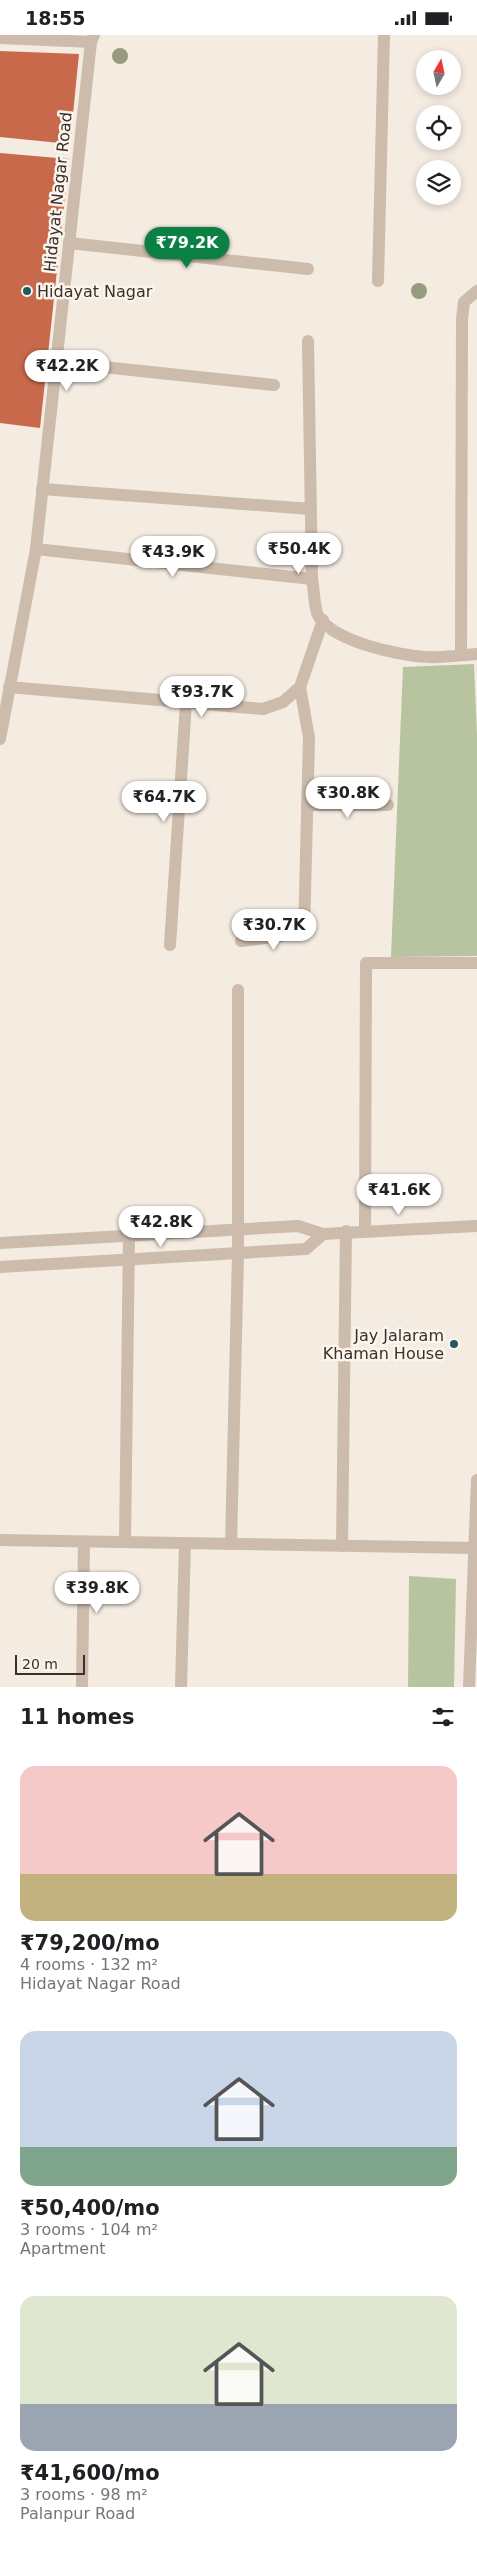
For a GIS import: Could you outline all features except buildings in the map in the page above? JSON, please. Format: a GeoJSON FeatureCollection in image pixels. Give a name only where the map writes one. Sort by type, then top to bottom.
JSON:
{"type":"FeatureCollection","features":[{"type":"Feature","properties":{"kind":"street"},"geometry":{"type":"LineString","coordinates":[[378,281],[384,35]]}},
{"type":"Feature","properties":{"kind":"street"},"geometry":{"type":"LineString","coordinates":[[0,38],[92,39]]}},
{"type":"Feature","properties":{"kind":"street","name":"Hidayat Nagar Road"},"geometry":{"type":"LineString","coordinates":[[0,739],[36,549],[92,39]]}},
{"type":"Feature","properties":{"kind":"street"},"geometry":{"type":"LineString","coordinates":[[69,243],[308,269]]}},
{"type":"Feature","properties":{"kind":"street"},"geometry":{"type":"LineString","coordinates":[[461,655],[462,319],[464,302],[477,291]]}},
{"type":"Feature","properties":{"kind":"street"},"geometry":{"type":"LineString","coordinates":[[308,341],[312,579],[318,614],[333,630],[355,642],[392,652],[427,657],[477,654]]}},
{"type":"Feature","properties":{"kind":"street"},"geometry":{"type":"LineString","coordinates":[[56,362],[274,385]]}},
{"type":"Feature","properties":{"kind":"street"},"geometry":{"type":"LineString","coordinates":[[42,489],[311,509]]}},
{"type":"Feature","properties":{"kind":"street"},"geometry":{"type":"LineString","coordinates":[[36,549],[312,579]]}},
{"type":"Feature","properties":{"kind":"street"},"geometry":{"type":"LineString","coordinates":[[241,941],[304,933],[309,738],[300,687],[323,620]]}},
{"type":"Feature","properties":{"kind":"street"},"geometry":{"type":"LineString","coordinates":[[0,666],[13,667]]}},
{"type":"Feature","properties":{"kind":"street"},"geometry":{"type":"LineString","coordinates":[[9,687],[263,709],[283,702],[300,687]]}},
{"type":"Feature","properties":{"kind":"street"},"geometry":{"type":"LineString","coordinates":[[170,945],[186,703]]}},
{"type":"Feature","properties":{"kind":"street"},"geometry":{"type":"LineString","coordinates":[[307,805],[388,805]]}},
{"type":"Feature","properties":{"kind":"street"},"geometry":{"type":"LineString","coordinates":[[365,1231],[366,963],[477,963]]}},
{"type":"Feature","properties":{"kind":"street"},"geometry":{"type":"LineString","coordinates":[[231,1544],[238,1254],[238,990]]}},
{"type":"Feature","properties":{"kind":"street"},"geometry":{"type":"LineString","coordinates":[[0,1243],[298,1225],[323,1234],[346,1231],[477,1226]]}},
{"type":"Feature","properties":{"kind":"street"},"geometry":{"type":"LineString","coordinates":[[342,1546],[346,1231]]}},
{"type":"Feature","properties":{"kind":"street"},"geometry":{"type":"LineString","coordinates":[[0,1267],[306,1249],[323,1234]]}},
{"type":"Feature","properties":{"kind":"street"},"geometry":{"type":"LineString","coordinates":[[125,1542],[129,1236]]}},
{"type":"Feature","properties":{"kind":"street"},"geometry":{"type":"LineString","coordinates":[[470,1687],[477,1480]]}},
{"type":"Feature","properties":{"kind":"street"},"geometry":{"type":"LineString","coordinates":[[0,1540],[474,1548]]}},
{"type":"Feature","properties":{"kind":"street"},"geometry":{"type":"LineString","coordinates":[[82,1687],[84,1542]]}},
{"type":"Feature","properties":{"kind":"street"},"geometry":{"type":"LineString","coordinates":[[181,1687],[185,1543]]}},
{"type":"Feature","properties":{"kind":"green space"},"geometry":{"type":"Polygon","coordinates":[[[474,664],[477,735],[477,956],[391,957],[403,667],[474,664]]]}},
{"type":"Feature","properties":{"kind":"green space"},"geometry":{"type":"Polygon","coordinates":[[[409,1576],[456,1579],[454,1687],[408,1687],[409,1576]]]}},
{"type":"Feature","properties":{"kind":"place","name":"Hidayat Nagar"},"geometry":{"type":"Point","coordinates":[27,291]}},
{"type":"Feature","properties":{"kind":"place","name":"Jay Jalaram Khaman House"},"geometry":{"type":"Point","coordinates":[454,1344]}}]}
